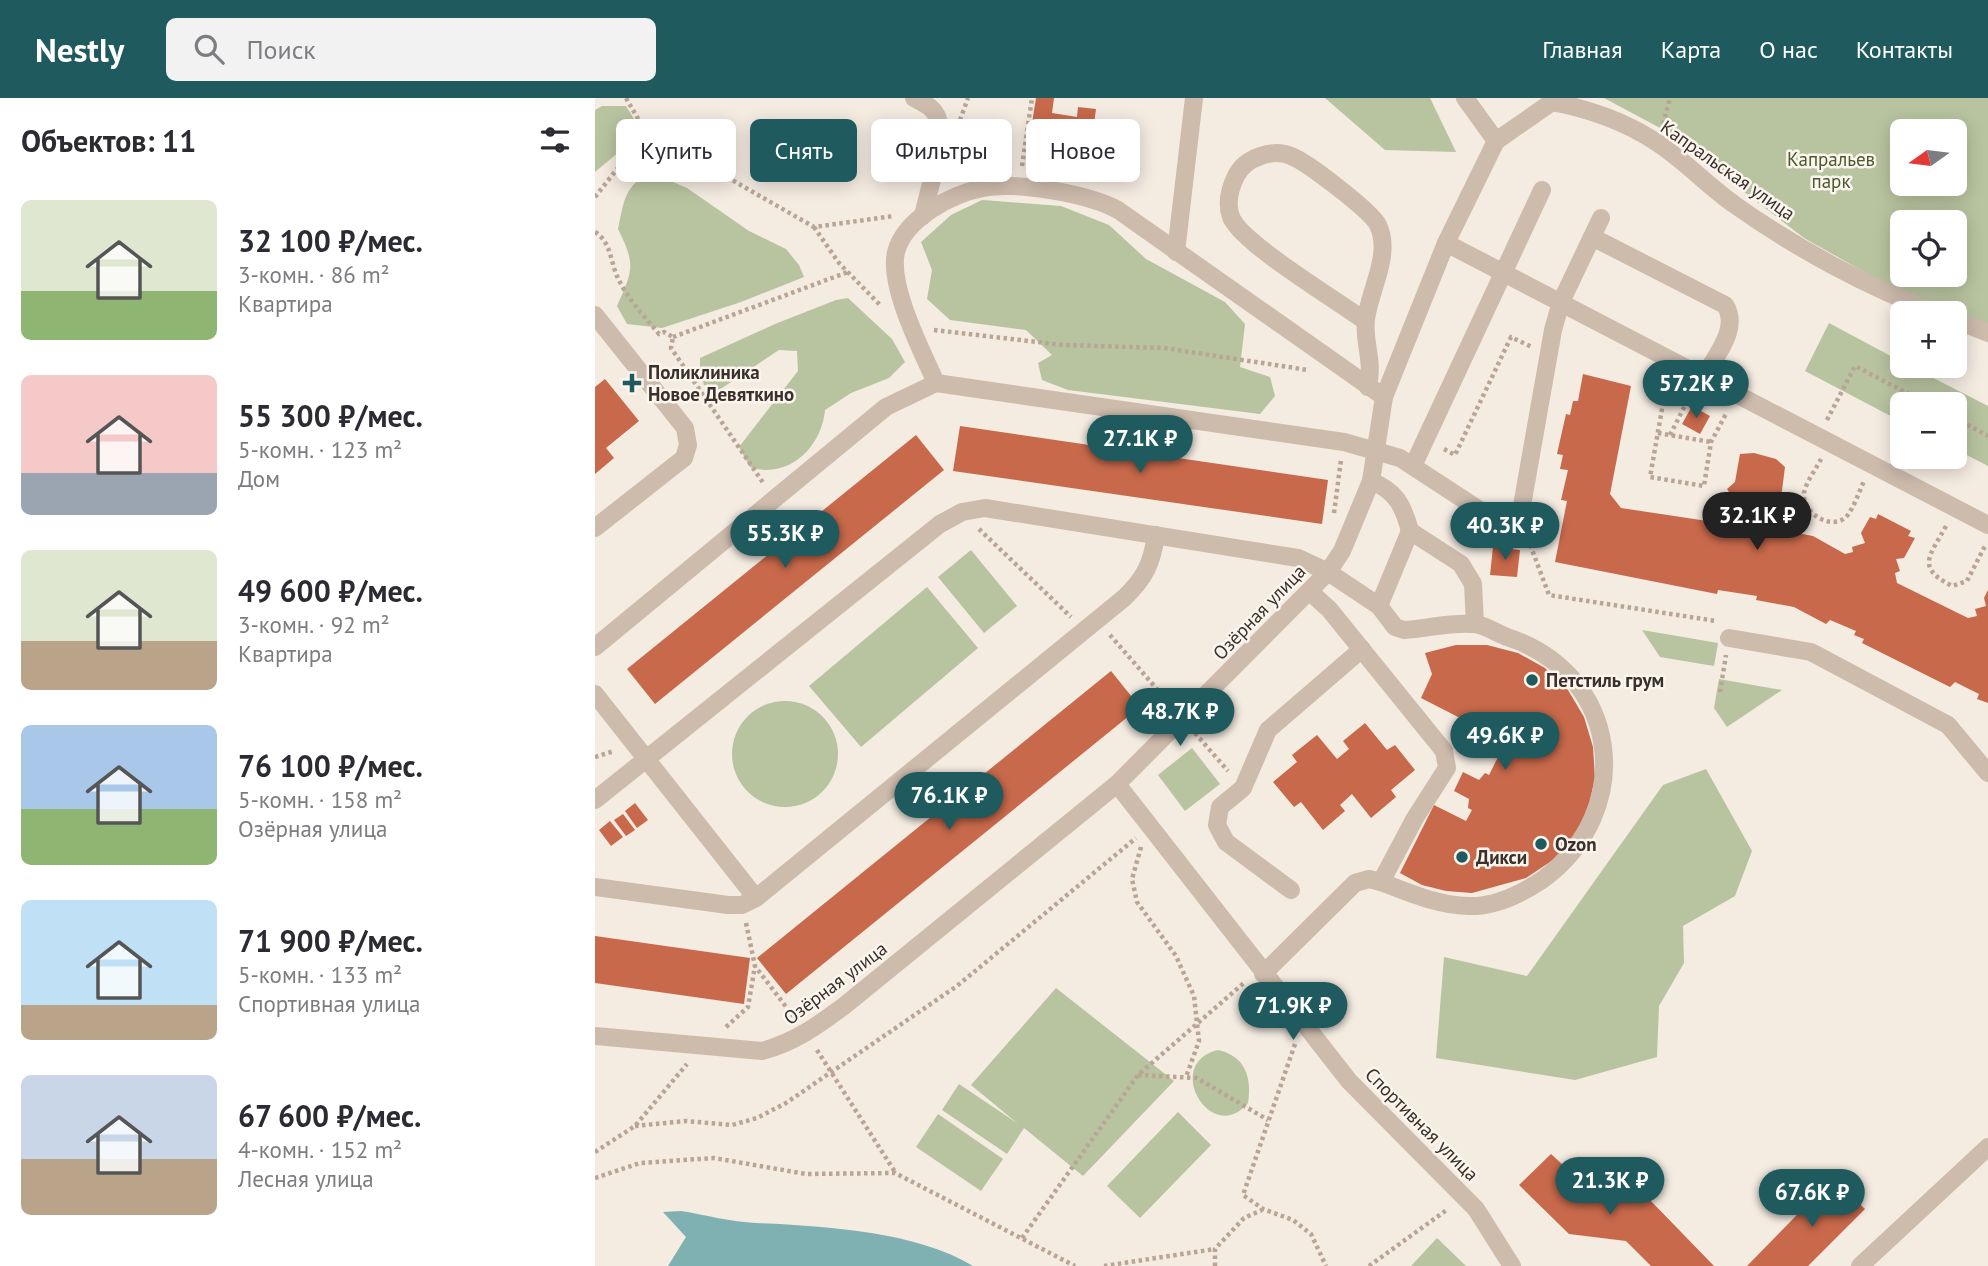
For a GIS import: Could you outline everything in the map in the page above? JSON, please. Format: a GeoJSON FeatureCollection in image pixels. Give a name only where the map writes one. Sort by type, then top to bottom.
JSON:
{"type":"FeatureCollection","features":[{"type":"Feature","properties":{"kind":"street"},"geometry":{"type":"LineString","coordinates":[[914,98],[930,106],[938,118],[939,139],[923,216]]}},
{"type":"Feature","properties":{"kind":"street"},"geometry":{"type":"LineString","coordinates":[[1177,252],[1194,98]]}},
{"type":"Feature","properties":{"kind":"street"},"geometry":{"type":"LineString","coordinates":[[1465,98],[1496,141]]}},
{"type":"Feature","properties":{"kind":"street","name":"Капральская улица"},"geometry":{"type":"LineString","coordinates":[[1496,141],[1552,102],[1591,110],[1655,142],[1735,205],[1798,244],[1907,301]]}},
{"type":"Feature","properties":{"kind":"street","name":"Озёрная улица"},"geometry":{"type":"LineString","coordinates":[[595,1036],[762,1051],[786,1045],[807,1034],[1117,784],[1310,592],[1342,551],[1371,481],[1384,397],[1445,243],[1496,141]]}},
{"type":"Feature","properties":{"kind":"street"},"geometry":{"type":"LineString","coordinates":[[1365,321],[1248,238],[1231,217],[1229,191],[1241,167],[1264,154],[1290,155],[1357,203],[1378,225],[1383,247],[1365,321],[1373,368],[1368,387]]}},
{"type":"Feature","properties":{"kind":"street"},"geometry":{"type":"LineString","coordinates":[[936,383],[895,275],[896,251],[908,229],[923,216],[950,200],[983,188],[1019,188],[1102,201],[1384,397]]}},
{"type":"Feature","properties":{"kind":"street"},"geometry":{"type":"LineString","coordinates":[[1419,470],[1542,190]]}},
{"type":"Feature","properties":{"kind":"street"},"geometry":{"type":"LineString","coordinates":[[595,647],[886,407],[936,383],[1344,442],[1376,449],[1419,470],[1501,524],[1512,523],[1520,517],[1548,355],[1561,302],[1601,218]]}},
{"type":"Feature","properties":{"kind":"street"},"geometry":{"type":"LineString","coordinates":[[1592,237],[1725,305],[1731,314],[1732,325],[1702,376]]}},
{"type":"Feature","properties":{"kind":"street"},"geometry":{"type":"LineString","coordinates":[[1445,243],[1988,525]]}},
{"type":"Feature","properties":{"kind":"street"},"geometry":{"type":"LineString","coordinates":[[595,315],[685,428],[688,445],[684,458],[595,528]]}},
{"type":"Feature","properties":{"kind":"street"},"geometry":{"type":"LineString","coordinates":[[1967,325],[1988,333]]}},
{"type":"Feature","properties":{"kind":"street"},"geometry":{"type":"LineString","coordinates":[[1371,481],[1388,488],[1403,505],[1410,531],[1379,606]]}},
{"type":"Feature","properties":{"kind":"street"},"geometry":{"type":"LineString","coordinates":[[595,800],[940,524],[961,512],[985,508],[1298,558],[1328,572],[1379,606],[1395,627],[1404,630],[1475,624],[1525,642],[1552,659],[1576,683],[1593,713],[1604,746],[1605,781],[1597,814],[1581,844],[1558,868],[1531,887],[1500,901],[1471,906],[1438,903],[1369,879],[1355,883],[1261,972]]}},
{"type":"Feature","properties":{"kind":"street"},"geometry":{"type":"LineString","coordinates":[[1410,531],[1461,565],[1473,584],[1475,624]]}},
{"type":"Feature","properties":{"kind":"street"},"geometry":{"type":"LineString","coordinates":[[595,887],[749,902],[1142,582],[1152,562],[1156,535]]}},
{"type":"Feature","properties":{"kind":"street"},"geometry":{"type":"LineString","coordinates":[[1310,592],[1329,609],[1444,751],[1447,768],[1415,818],[1381,882]]}},
{"type":"Feature","properties":{"kind":"street"},"geometry":{"type":"LineString","coordinates":[[1729,638],[1811,652],[1948,725],[1988,773]]}},
{"type":"Feature","properties":{"kind":"street"},"geometry":{"type":"LineString","coordinates":[[1291,890],[1226,842],[1217,825],[1220,807],[1243,788],[1268,730],[1362,649]]}},
{"type":"Feature","properties":{"kind":"street"},"geometry":{"type":"LineString","coordinates":[[595,694],[645,758],[749,902]]}},
{"type":"Feature","properties":{"kind":"street","name":"Спортивная улица"},"geometry":{"type":"LineString","coordinates":[[1117,784],[1261,972],[1349,1081],[1476,1209],[1512,1266]]}},
{"type":"Feature","properties":{"kind":"street"},"geometry":{"type":"LineString","coordinates":[[1860,1266],[1988,1147]]}},
{"type":"Feature","properties":{"kind":"path"},"geometry":{"type":"LineString","coordinates":[[626,98],[638,119]]}},
{"type":"Feature","properties":{"kind":"path"},"geometry":{"type":"LineString","coordinates":[[1019,188],[1032,98]]}},
{"type":"Feature","properties":{"kind":"path"},"geometry":{"type":"LineString","coordinates":[[595,197],[616,170]]}},
{"type":"Feature","properties":{"kind":"path"},"geometry":{"type":"LineString","coordinates":[[736,182],[814,227],[848,272],[898,324],[1063,345],[1164,348],[1314,371]]}},
{"type":"Feature","properties":{"kind":"path"},"geometry":{"type":"LineString","coordinates":[[814,227],[907,215],[923,216]]}},
{"type":"Feature","properties":{"kind":"path"},"geometry":{"type":"LineString","coordinates":[[595,232],[608,246],[616,275],[628,296],[659,334],[664,332],[673,337],[848,272]]}},
{"type":"Feature","properties":{"kind":"path"},"geometry":{"type":"LineString","coordinates":[[673,337],[671,348],[734,435],[774,499]]}},
{"type":"Feature","properties":{"kind":"path"},"geometry":{"type":"LineString","coordinates":[[1419,470],[1438,447],[1455,455],[1511,337],[1548,355]]}},
{"type":"Feature","properties":{"kind":"path"},"geometry":{"type":"LineString","coordinates":[[1670,359],[1650,477],[1704,486],[1711,442],[1737,394]]}},
{"type":"Feature","properties":{"kind":"path"},"geometry":{"type":"LineString","coordinates":[[1873,465],[1847,516],[1828,522],[1811,513],[1805,503],[1804,492],[1855,366],[1904,392]]}},
{"type":"Feature","properties":{"kind":"path"},"geometry":{"type":"LineString","coordinates":[[1670,435],[1702,376]]}},
{"type":"Feature","properties":{"kind":"path"},"geometry":{"type":"LineString","coordinates":[[1967,425],[1988,436]]}},
{"type":"Feature","properties":{"kind":"path"},"geometry":{"type":"LineString","coordinates":[[1658,433],[1711,442]]}},
{"type":"Feature","properties":{"kind":"path"},"geometry":{"type":"LineString","coordinates":[[1332,521],[1344,442]]}},
{"type":"Feature","properties":{"kind":"path"},"geometry":{"type":"LineString","coordinates":[[1955,508],[1928,560],[1928,569],[1933,576],[1952,586],[1967,581],[1988,540]]}},
{"type":"Feature","properties":{"kind":"path"},"geometry":{"type":"LineString","coordinates":[[961,512],[1084,630]]}},
{"type":"Feature","properties":{"kind":"path"},"geometry":{"type":"LineString","coordinates":[[1512,523],[1531,547],[1549,595],[1718,622]]}},
{"type":"Feature","properties":{"kind":"path"},"geometry":{"type":"LineString","coordinates":[[1150,826],[1136,857],[1132,879],[1137,902],[1176,956],[1194,996],[1199,1041],[1186,1077]]}},
{"type":"Feature","properties":{"kind":"path"},"geometry":{"type":"LineString","coordinates":[[635,1126],[685,1121],[732,1125],[757,1118],[786,1103],[957,986],[1150,826]]}},
{"type":"Feature","properties":{"kind":"path"},"geometry":{"type":"LineString","coordinates":[[595,1152],[635,1126],[703,1047],[748,1007],[755,965],[749,902]]}},
{"type":"Feature","properties":{"kind":"path"},"geometry":{"type":"LineString","coordinates":[[755,965],[800,1025]]}},
{"type":"Feature","properties":{"kind":"path"},"geometry":{"type":"LineString","coordinates":[[1022,1238],[1138,1075],[1261,972]]}},
{"type":"Feature","properties":{"kind":"path"},"geometry":{"type":"LineString","coordinates":[[1302,1023],[1243,1195],[1263,1209],[1293,1220],[1311,1234],[1326,1266]]}},
{"type":"Feature","properties":{"kind":"path"},"geometry":{"type":"LineString","coordinates":[[814,1044],[895,1173]]}},
{"type":"Feature","properties":{"kind":"path"},"geometry":{"type":"LineString","coordinates":[[1138,1075],[1197,1078],[1268,1120]]}},
{"type":"Feature","properties":{"kind":"path"},"geometry":{"type":"LineString","coordinates":[[595,1178],[640,1163],[714,1158],[806,1174],[895,1173],[1075,1266]]}},
{"type":"Feature","properties":{"kind":"path"},"geometry":{"type":"LineString","coordinates":[[1369,1266],[1465,1197]]}},
{"type":"Feature","properties":{"kind":"path"},"geometry":{"type":"LineString","coordinates":[[1104,1266],[1215,1249],[1244,1218],[1263,1209]]}},
{"type":"Feature","properties":{"kind":"path"},"geometry":{"type":"LineString","coordinates":[[1215,1249],[1215,1266]]}},
{"type":"Feature","properties":{"kind":"green space"},"geometry":{"type":"Polygon","coordinates":[[[1325,98],[1430,98],[1456,152],[1385,150],[1325,98]]]}},
{"type":"Feature","properties":{"kind":"green space","name":"Капральев парк"},"geometry":{"type":"Polygon","coordinates":[[[1604,98],[1988,98],[1988,326],[1967,319],[1967,301],[1917,301],[1891,287],[1967,287],[1967,210],[1890,210],[1890,286],[1804,238],[1662,129],[1604,98]]]}},
{"type":"Feature","properties":{"kind":"green space"},"geometry":{"type":"Polygon","coordinates":[[[602,106],[626,106],[634,119],[616,119],[616,154],[595,172],[595,110],[602,106]]]}},
{"type":"Feature","properties":{"kind":"green space"},"geometry":{"type":"Polygon","coordinates":[[[673,182],[687,188],[749,231],[786,249],[799,265],[804,277],[741,302],[662,328],[627,324],[617,306],[629,275],[630,260],[618,229],[624,202],[636,183],[673,182]]]}},
{"type":"Feature","properties":{"kind":"green space"},"geometry":{"type":"Polygon","coordinates":[[[982,200],[1061,206],[1109,225],[1146,259],[1225,302],[1245,324],[1240,367],[1270,377],[1275,396],[1260,414],[1068,390],[1042,380],[1038,363],[1052,355],[1026,330],[950,320],[927,299],[932,270],[921,242],[951,215],[982,200]]]}},
{"type":"Feature","properties":{"kind":"green space"},"geometry":{"type":"Polygon","coordinates":[[[848,298],[892,339],[905,362],[889,378],[851,393],[825,410],[817,436],[801,457],[777,469],[750,467],[739,447],[798,371],[797,351],[779,350],[719,390],[704,385],[700,358],[775,324],[836,300],[848,298]]]}},
{"type":"Feature","properties":{"kind":"green space"},"geometry":{"type":"Polygon","coordinates":[[[1829,323],[1890,356],[1890,378],[1933,378],[1961,392],[1890,392],[1890,416],[1805,371],[1829,323]]]}},
{"type":"Feature","properties":{"kind":"green space"},"geometry":{"type":"Polygon","coordinates":[[[1967,395],[1988,406],[1988,466],[1967,455],[1967,395]]]}},
{"type":"Feature","properties":{"kind":"green space"},"geometry":{"type":"Polygon","coordinates":[[[971,550],[1017,606],[984,633],[938,577],[971,550]]]}},
{"type":"Feature","properties":{"kind":"green space"},"geometry":{"type":"Polygon","coordinates":[[[927,587],[978,648],[861,747],[809,686],[927,587]]]}},
{"type":"Feature","properties":{"kind":"green space"},"geometry":{"type":"Polygon","coordinates":[[[1642,630],[1718,643],[1714,666],[1660,657],[1642,630]]]}},
{"type":"Feature","properties":{"kind":"green space"},"geometry":{"type":"Polygon","coordinates":[[[1719,679],[1782,690],[1727,727],[1714,708],[1719,679]]]}},
{"type":"Feature","properties":{"kind":"green space"},"geometry":{"type":"Polygon","coordinates":[[[785,701],[805,705],[822,717],[834,734],[838,754],[834,774],[822,791],[805,803],[785,807],[765,803],[748,791],[736,774],[732,754],[736,734],[748,717],[765,705],[785,701]]]}},
{"type":"Feature","properties":{"kind":"green space"},"geometry":{"type":"Polygon","coordinates":[[[1192,748],[1220,784],[1185,811],[1158,775],[1192,748]]]}},
{"type":"Feature","properties":{"kind":"green space"},"geometry":{"type":"Polygon","coordinates":[[[1706,769],[1752,851],[1735,896],[1683,926],[1684,963],[1659,1006],[1657,1057],[1575,1080],[1436,1058],[1444,957],[1527,976],[1663,785],[1706,769]]]}},
{"type":"Feature","properties":{"kind":"green space"},"geometry":{"type":"Polygon","coordinates":[[[1056,988],[1174,1081],[1083,1176],[1024,1128],[1007,1154],[942,1110],[959,1084],[1017,1123],[971,1085],[1056,988]]]}},
{"type":"Feature","properties":{"kind":"green space"},"geometry":{"type":"Polygon","coordinates":[[[1218,1050],[1235,1057],[1247,1076],[1248,1103],[1234,1114],[1220,1115],[1207,1109],[1198,1098],[1193,1084],[1194,1070],[1202,1058],[1218,1050]]]}},
{"type":"Feature","properties":{"kind":"green space"},"geometry":{"type":"Polygon","coordinates":[[[1178,1112],[1211,1145],[1140,1218],[1107,1186],[1178,1112]]]}},
{"type":"Feature","properties":{"kind":"green space"},"geometry":{"type":"Polygon","coordinates":[[[938,1114],[1003,1159],[981,1191],[916,1147],[938,1114]]]}},
{"type":"Feature","properties":{"kind":"green space"},"geometry":{"type":"Polygon","coordinates":[[[1437,1238],[1466,1266],[1411,1266],[1437,1238]]]}},
{"type":"Feature","properties":{"kind":"water"},"geometry":{"type":"Polygon","coordinates":[[[681,1211],[737,1221],[868,1232],[924,1245],[973,1266],[668,1266],[686,1237],[663,1212],[681,1211]]]}},
{"type":"Feature","properties":{"kind":"building"},"geometry":{"type":"Polygon","coordinates":[[[1036,98],[1054,98],[1052,113],[1077,117],[1078,107],[1096,109],[1095,119],[1033,119],[1036,98]]]}},
{"type":"Feature","properties":{"kind":"building"},"geometry":{"type":"Polygon","coordinates":[[[1583,374],[1631,386],[1610,494],[1621,508],[1714,522],[1729,513],[1732,497],[1727,489],[1735,482],[1740,454],[1754,453],[1776,459],[1785,467],[1780,506],[1770,513],[1777,521],[1775,529],[1813,536],[1845,554],[1853,552],[1852,547],[1865,543],[1861,533],[1870,517],[1876,519],[1878,514],[1911,531],[1908,536],[1915,538],[1904,558],[1896,559],[1900,571],[1895,573],[1897,583],[1968,618],[1977,616],[1975,609],[1986,606],[1984,598],[1988,590],[1988,703],[1977,699],[1979,694],[1955,682],[1950,687],[1862,643],[1864,639],[1854,635],[1856,631],[1830,620],[1826,624],[1794,607],[1756,600],[1757,596],[1718,590],[1717,594],[1555,562],[1567,501],[1561,500],[1568,470],[1560,469],[1563,455],[1557,454],[1566,414],[1570,415],[1573,401],[1578,401],[1583,374]]]}},
{"type":"Feature","properties":{"kind":"building"},"geometry":{"type":"Polygon","coordinates":[[[605,379],[639,421],[606,448],[614,458],[595,474],[595,387],[605,379]]]}},
{"type":"Feature","properties":{"kind":"building"},"geometry":{"type":"Polygon","coordinates":[[[1692,406],[1710,416],[1700,434],[1682,424],[1692,406]]]}},
{"type":"Feature","properties":{"kind":"building"},"geometry":{"type":"Polygon","coordinates":[[[960,426],[1328,480],[1322,524],[953,471],[960,426]]]}},
{"type":"Feature","properties":{"kind":"building"},"geometry":{"type":"Polygon","coordinates":[[[916,435],[944,470],[655,704],[627,669],[916,435]]]}},
{"type":"Feature","properties":{"kind":"building"},"geometry":{"type":"Polygon","coordinates":[[[1493,547],[1520,550],[1517,577],[1490,575],[1493,547]]]}},
{"type":"Feature","properties":{"kind":"building"},"geometry":{"type":"Polygon","coordinates":[[[1456,645],[1487,645],[1518,653],[1545,668],[1568,690],[1584,717],[1593,747],[1595,778],[1588,809],[1574,837],[1553,860],[1526,878],[1472,893],[1446,891],[1422,885],[1400,873],[1434,805],[1466,821],[1472,810],[1468,808],[1469,799],[1454,791],[1463,772],[1479,780],[1485,773],[1489,775],[1506,741],[1495,735],[1493,739],[1483,737],[1476,751],[1458,742],[1465,727],[1458,722],[1460,718],[1421,698],[1432,674],[1425,653],[1456,645]]]}},
{"type":"Feature","properties":{"kind":"building"},"geometry":{"type":"Polygon","coordinates":[[[1111,671],[1140,707],[786,994],[757,958],[1111,671]]]}},
{"type":"Feature","properties":{"kind":"building"},"geometry":{"type":"Polygon","coordinates":[[[1365,723],[1387,750],[1395,745],[1415,770],[1391,790],[1396,797],[1371,818],[1352,794],[1340,805],[1345,811],[1323,830],[1301,802],[1294,807],[1273,782],[1297,762],[1292,755],[1317,735],[1337,759],[1349,749],[1343,741],[1365,723]]]}},
{"type":"Feature","properties":{"kind":"building"},"geometry":{"type":"Polygon","coordinates":[[[635,803],[648,820],[637,828],[625,811],[635,803]]]}},
{"type":"Feature","properties":{"kind":"building"},"geometry":{"type":"Polygon","coordinates":[[[623,814],[635,830],[626,836],[614,820],[623,814]]]}},
{"type":"Feature","properties":{"kind":"building"},"geometry":{"type":"Polygon","coordinates":[[[610,821],[623,837],[611,846],[599,830],[610,821]]]}},
{"type":"Feature","properties":{"kind":"building"},"geometry":{"type":"Polygon","coordinates":[[[595,936],[750,958],[744,1004],[595,983],[595,936]]]}},
{"type":"Feature","properties":{"kind":"building"},"geometry":{"type":"Polygon","coordinates":[[[1551,1154],[1590,1190],[1649,1199],[1714,1266],[1651,1266],[1626,1241],[1569,1234],[1519,1185],[1551,1154]]]}},
{"type":"Feature","properties":{"kind":"building"},"geometry":{"type":"Polygon","coordinates":[[[1833,1178],[1865,1209],[1808,1266],[1747,1266],[1833,1178]]]}},
{"type":"Feature","properties":{"kind":"place","name":"Поликлиника Новое Девяткино"},"geometry":{"type":"Point","coordinates":[632,383]}},
{"type":"Feature","properties":{"kind":"place","name":"Петстиль грум"},"geometry":{"type":"Point","coordinates":[1532,680]}},
{"type":"Feature","properties":{"kind":"place","name":"Ozon"},"geometry":{"type":"Point","coordinates":[1541,844]}},
{"type":"Feature","properties":{"kind":"place","name":"Дикси"},"geometry":{"type":"Point","coordinates":[1462,857]}}]}
